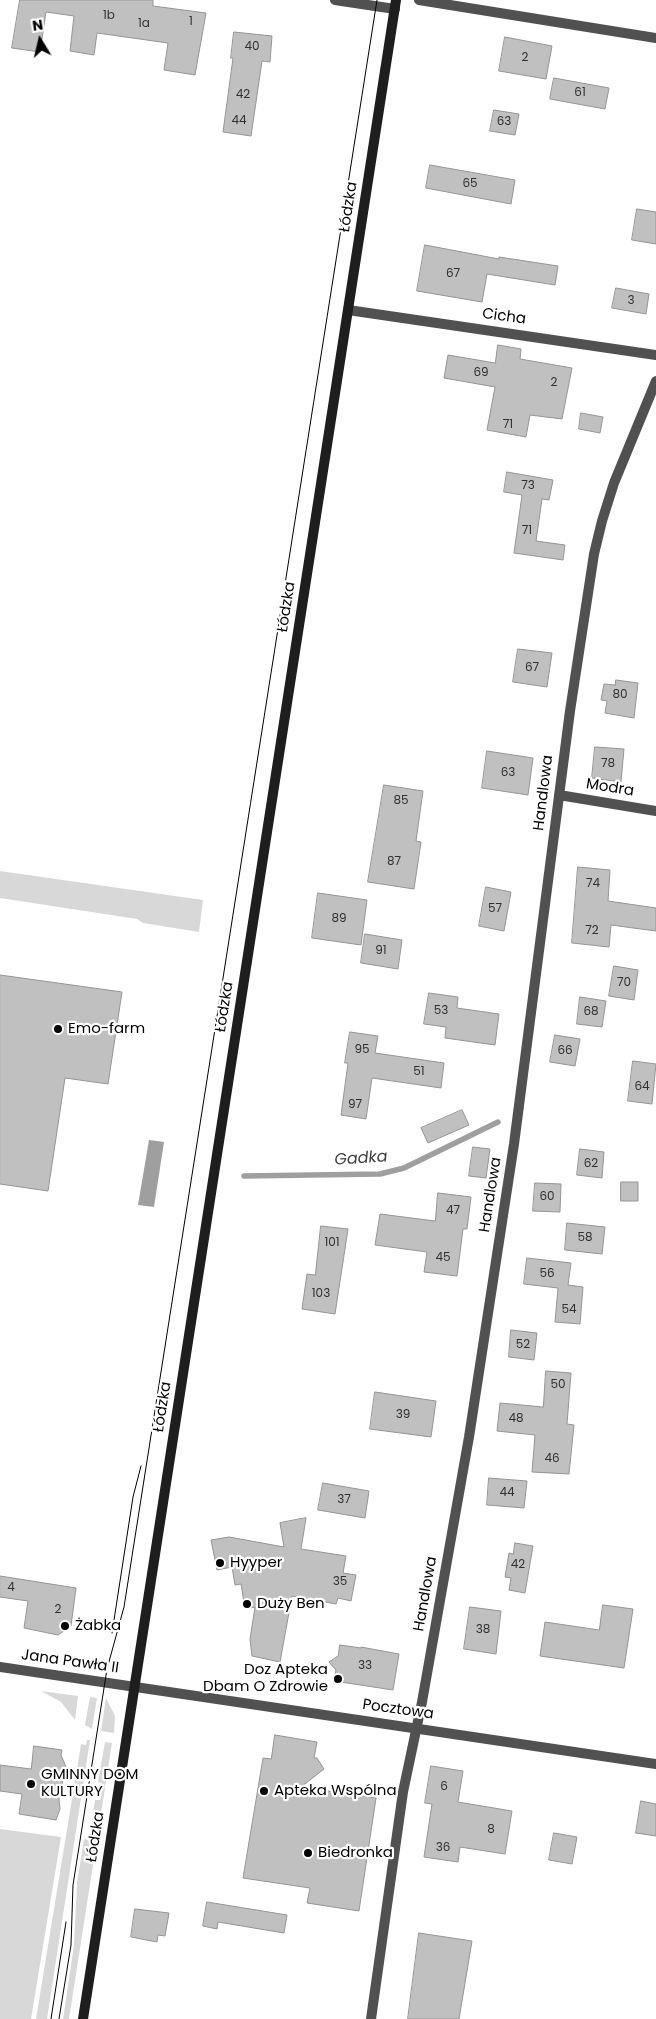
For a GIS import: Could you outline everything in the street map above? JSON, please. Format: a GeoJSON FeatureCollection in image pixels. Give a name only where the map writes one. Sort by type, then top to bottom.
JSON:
{"type":"FeatureCollection","features":[{"type":"Feature","properties":{"kind":"main road","name":"Łódzka"},"geometry":{"type":"LineString","coordinates":[[83,2019],[395,5]]}},
{"type":"Feature","properties":{"kind":"street"},"geometry":{"type":"LineString","coordinates":[[335,0],[395,5]]}},
{"type":"Feature","properties":{"kind":"street"},"geometry":{"type":"LineString","coordinates":[[419,0],[656,38]]}},
{"type":"Feature","properties":{"kind":"street","name":"Cicha"},"geometry":{"type":"LineString","coordinates":[[348,310],[656,354]]}},
{"type":"Feature","properties":{"kind":"street","name":"Handlowa"},"geometry":{"type":"LineString","coordinates":[[372,2019],[403,1792],[422,1702],[469,1437],[512,1164],[570,711],[598,538],[614,484],[656,381]]}},
{"type":"Feature","properties":{"kind":"street","name":"Modra"},"geometry":{"type":"LineString","coordinates":[[559,795],[656,810]]}},
{"type":"Feature","properties":{"kind":"street","name":"Jana Pawła II"},"geometry":{"type":"LineString","coordinates":[[0,1667],[135,1687]]}},
{"type":"Feature","properties":{"kind":"street","name":"Pocztowa"},"geometry":{"type":"LineString","coordinates":[[135,1687],[656,1764]]}},
{"type":"Feature","properties":{"kind":"shaded area"},"geometry":{"type":"Polygon","coordinates":[[[0,871],[203,900],[199,932],[143,923],[137,919],[0,898],[0,871]]]}},
{"type":"Feature","properties":{"kind":"shaded area"},"geometry":{"type":"Polygon","coordinates":[[[149,1140],[164,1142],[154,1207],[138,1205],[149,1140]]]}},
{"type":"Feature","properties":{"kind":"shaded area"},"geometry":{"type":"Polygon","coordinates":[[[41,1691],[78,1696],[75,1720],[61,1702],[41,1691]]]}},
{"type":"Feature","properties":{"kind":"shaded area"},"geometry":{"type":"Polygon","coordinates":[[[90,1697],[97,1698],[92,1729],[85,1725],[90,1697]]]}},
{"type":"Feature","properties":{"kind":"shaded area"},"geometry":{"type":"Polygon","coordinates":[[[106,1698],[115,1716],[114,1733],[101,1731],[106,1698]]]}},
{"type":"Feature","properties":{"kind":"shaded area"},"geometry":{"type":"Polygon","coordinates":[[[87,1740],[90,1740],[47,2019],[36,2019],[81,1744],[86,1745],[87,1740]]]}},
{"type":"Feature","properties":{"kind":"shaded area"},"geometry":{"type":"Polygon","coordinates":[[[105,1742],[112,1743],[69,2019],[63,2019],[74,1945],[77,1883],[84,1839],[89,1840],[95,1800],[100,1800],[102,1783],[98,1782],[105,1742]]]}},
{"type":"Feature","properties":{"kind":"shaded area"},"geometry":{"type":"Polygon","coordinates":[[[0,1829],[61,1837],[31,2019],[0,2019],[0,1829]]]}},
{"type":"Feature","properties":{"kind":"building"},"geometry":{"type":"Polygon","coordinates":[[[20,0],[153,0],[153,6],[206,13],[195,75],[164,70],[168,43],[97,33],[94,55],[70,51],[74,16],[46,12],[40,52],[12,48],[20,0]]]}},
{"type":"Feature","properties":{"kind":"building"},"geometry":{"type":"Polygon","coordinates":[[[234,32],[272,36],[270,62],[262,61],[251,136],[223,132],[233,58],[231,58],[234,32]]]}},
{"type":"Feature","properties":{"kind":"building"},"geometry":{"type":"Polygon","coordinates":[[[505,37],[552,46],[546,79],[499,71],[505,37]]]}},
{"type":"Feature","properties":{"kind":"building"},"geometry":{"type":"Polygon","coordinates":[[[554,78],[609,88],[605,109],[550,99],[554,78]]]}},
{"type":"Feature","properties":{"kind":"building"},"geometry":{"type":"Polygon","coordinates":[[[494,110],[519,114],[515,135],[490,131],[494,110]]]}},
{"type":"Feature","properties":{"kind":"building"},"geometry":{"type":"Polygon","coordinates":[[[430,165],[515,180],[511,204],[426,188],[430,165]]]}},
{"type":"Feature","properties":{"kind":"building"},"geometry":{"type":"Polygon","coordinates":[[[637,209],[656,212],[656,244],[632,240],[637,209]]]}},
{"type":"Feature","properties":{"kind":"building"},"geometry":{"type":"Polygon","coordinates":[[[425,245],[499,259],[499,257],[558,266],[555,285],[487,274],[482,302],[417,291],[425,245]]]}},
{"type":"Feature","properties":{"kind":"building"},"geometry":{"type":"Polygon","coordinates":[[[616,288],[649,294],[646,314],[612,308],[616,288]]]}},
{"type":"Feature","properties":{"kind":"building"},"geometry":{"type":"Polygon","coordinates":[[[498,345],[521,349],[520,359],[572,368],[562,419],[530,415],[526,437],[487,430],[495,387],[444,378],[448,355],[495,363],[498,345]]]}},
{"type":"Feature","properties":{"kind":"building"},"geometry":{"type":"Polygon","coordinates":[[[581,413],[603,417],[600,433],[579,429],[581,413]]]}},
{"type":"Feature","properties":{"kind":"building"},"geometry":{"type":"Polygon","coordinates":[[[507,472],[553,480],[549,500],[542,499],[536,541],[565,545],[563,560],[514,553],[522,495],[504,492],[507,472]]]}},
{"type":"Feature","properties":{"kind":"building"},"geometry":{"type":"Polygon","coordinates":[[[518,649],[552,653],[547,687],[513,682],[518,649]]]}},
{"type":"Feature","properties":{"kind":"building"},"geometry":{"type":"Polygon","coordinates":[[[616,680],[638,683],[634,718],[605,713],[607,701],[601,700],[604,684],[615,685],[616,680]]]}},
{"type":"Feature","properties":{"kind":"building"},"geometry":{"type":"Polygon","coordinates":[[[595,747],[624,749],[621,782],[592,778],[595,747]]]}},
{"type":"Feature","properties":{"kind":"building"},"geometry":{"type":"Polygon","coordinates":[[[487,751],[533,758],[528,795],[482,788],[487,751]]]}},
{"type":"Feature","properties":{"kind":"building"},"geometry":{"type":"Polygon","coordinates":[[[384,785],[423,791],[416,841],[421,842],[414,889],[368,882],[384,785]]]}},
{"type":"Feature","properties":{"kind":"building"},"geometry":{"type":"Polygon","coordinates":[[[578,867],[610,870],[608,901],[656,908],[656,931],[611,925],[609,947],[572,943],[578,867]]]}},
{"type":"Feature","properties":{"kind":"building"},"geometry":{"type":"Polygon","coordinates":[[[486,887],[511,892],[504,931],[479,926],[486,887]]]}},
{"type":"Feature","properties":{"kind":"building"},"geometry":{"type":"Polygon","coordinates":[[[318,893],[367,900],[361,945],[312,938],[318,893]]]}},
{"type":"Feature","properties":{"kind":"building"},"geometry":{"type":"Polygon","coordinates":[[[365,934],[402,940],[398,969],[361,963],[365,934]]]}},
{"type":"Feature","properties":{"kind":"building"},"geometry":{"type":"Polygon","coordinates":[[[614,966],[638,970],[634,1000],[609,996],[614,966]]]}},
{"type":"Feature","properties":{"kind":"building","name":"Emo-farm"},"geometry":{"type":"Polygon","coordinates":[[[0,975],[122,992],[108,1084],[65,1078],[48,1191],[0,1184],[0,975]]]}},
{"type":"Feature","properties":{"kind":"building"},"geometry":{"type":"Polygon","coordinates":[[[429,993],[458,997],[457,1008],[499,1014],[495,1045],[445,1038],[446,1027],[424,1024],[429,993]]]}},
{"type":"Feature","properties":{"kind":"building"},"geometry":{"type":"Polygon","coordinates":[[[580,997],[606,1001],[602,1027],[577,1024],[580,997]]]}},
{"type":"Feature","properties":{"kind":"building"},"geometry":{"type":"Polygon","coordinates":[[[350,1032],[378,1036],[375,1053],[444,1063],[441,1088],[372,1078],[366,1119],[341,1115],[348,1063],[345,1063],[350,1032]]]}},
{"type":"Feature","properties":{"kind":"building"},"geometry":{"type":"Polygon","coordinates":[[[555,1035],[580,1039],[575,1066],[550,1062],[555,1035]]]}},
{"type":"Feature","properties":{"kind":"building"},"geometry":{"type":"Polygon","coordinates":[[[633,1061],[656,1064],[652,1104],[628,1101],[633,1061]]]}},
{"type":"Feature","properties":{"kind":"building"},"geometry":{"type":"Polygon","coordinates":[[[462,1110],[469,1125],[428,1143],[421,1128],[462,1110]]]}},
{"type":"Feature","properties":{"kind":"building"},"geometry":{"type":"Polygon","coordinates":[[[473,1147],[490,1149],[486,1178],[469,1176],[473,1147]]]}},
{"type":"Feature","properties":{"kind":"building"},"geometry":{"type":"Polygon","coordinates":[[[580,1149],[604,1152],[602,1178],[577,1175],[580,1149]]]}},
{"type":"Feature","properties":{"kind":"building"},"geometry":{"type":"Polygon","coordinates":[[[621,1182],[638,1182],[638,1201],[621,1201],[621,1182]]]}},
{"type":"Feature","properties":{"kind":"building"},"geometry":{"type":"Polygon","coordinates":[[[535,1183],[561,1184],[560,1212],[533,1211],[535,1183]]]}},
{"type":"Feature","properties":{"kind":"building"},"geometry":{"type":"Polygon","coordinates":[[[438,1193],[471,1197],[467,1229],[463,1229],[457,1276],[424,1272],[427,1252],[375,1245],[380,1214],[435,1221],[438,1193]]]}},
{"type":"Feature","properties":{"kind":"building"},"geometry":{"type":"Polygon","coordinates":[[[567,1223],[605,1227],[602,1254],[565,1250],[567,1223]]]}},
{"type":"Feature","properties":{"kind":"building"},"geometry":{"type":"Polygon","coordinates":[[[321,1226],[348,1229],[335,1314],[302,1309],[307,1274],[315,1275],[321,1226]]]}},
{"type":"Feature","properties":{"kind":"building"},"geometry":{"type":"Polygon","coordinates":[[[527,1258],[571,1263],[568,1285],[583,1287],[580,1324],[555,1322],[558,1288],[524,1284],[527,1258]]]}},
{"type":"Feature","properties":{"kind":"building"},"geometry":{"type":"Polygon","coordinates":[[[511,1330],[537,1333],[534,1360],[509,1357],[511,1330]]]}},
{"type":"Feature","properties":{"kind":"building"},"geometry":{"type":"Polygon","coordinates":[[[546,1371],[571,1373],[567,1424],[574,1425],[569,1474],[532,1472],[535,1435],[497,1431],[500,1403],[543,1407],[546,1371]]]}},
{"type":"Feature","properties":{"kind":"building"},"geometry":{"type":"Polygon","coordinates":[[[375,1392],[436,1401],[431,1437],[370,1429],[375,1392]]]}},
{"type":"Feature","properties":{"kind":"building"},"geometry":{"type":"Polygon","coordinates":[[[489,1478],[527,1481],[524,1508],[487,1505],[489,1478]]]}},
{"type":"Feature","properties":{"kind":"building"},"geometry":{"type":"Polygon","coordinates":[[[323,1483],[369,1491],[365,1518],[318,1510],[323,1483]]]}},
{"type":"Feature","properties":{"kind":"building"},"geometry":{"type":"Polygon","coordinates":[[[306,1518],[301,1549],[346,1556],[343,1573],[356,1575],[351,1601],[338,1598],[336,1604],[292,1596],[280,1662],[252,1656],[250,1639],[255,1607],[245,1609],[241,1584],[235,1585],[232,1567],[217,1570],[211,1540],[229,1537],[284,1547],[280,1523],[306,1518]]]}},
{"type":"Feature","properties":{"kind":"building"},"geometry":{"type":"Polygon","coordinates":[[[515,1543],[533,1546],[525,1593],[509,1590],[511,1578],[505,1577],[509,1553],[513,1554],[515,1543]]]}},
{"type":"Feature","properties":{"kind":"building"},"geometry":{"type":"Polygon","coordinates":[[[0,1576],[76,1588],[71,1626],[58,1635],[24,1628],[28,1601],[0,1597],[0,1576]]]}},
{"type":"Feature","properties":{"kind":"building"},"geometry":{"type":"Polygon","coordinates":[[[603,1605],[633,1609],[624,1668],[540,1656],[545,1622],[599,1630],[603,1605]]]}},
{"type":"Feature","properties":{"kind":"building"},"geometry":{"type":"Polygon","coordinates":[[[470,1607],[501,1611],[496,1654],[464,1649],[470,1607]]]}},
{"type":"Feature","properties":{"kind":"building"},"geometry":{"type":"Polygon","coordinates":[[[340,1645],[399,1654],[393,1690],[334,1681],[336,1670],[329,1662],[338,1656],[340,1645]]]}},
{"type":"Feature","properties":{"kind":"building","name":"Biedronka"},"geometry":{"type":"Polygon","coordinates":[[[275,1735],[317,1742],[314,1758],[317,1758],[324,1769],[301,1787],[376,1798],[359,1911],[307,1903],[310,1888],[243,1878],[263,1758],[271,1759],[275,1735]]]}},
{"type":"Feature","properties":{"kind":"building","name":"GMINNY DOM KULTURY"},"geometry":{"type":"Polygon","coordinates":[[[34,1746],[62,1750],[61,1755],[66,1767],[59,1799],[60,1809],[56,1820],[19,1814],[22,1794],[0,1791],[0,1765],[31,1769],[34,1746]]]}},
{"type":"Feature","properties":{"kind":"building"},"geometry":{"type":"Polygon","coordinates":[[[431,1766],[463,1771],[458,1802],[512,1811],[505,1854],[460,1847],[458,1862],[424,1857],[432,1804],[425,1803],[431,1766]]]}},
{"type":"Feature","properties":{"kind":"building"},"geometry":{"type":"Polygon","coordinates":[[[641,1801],[656,1804],[656,1836],[636,1833],[641,1801]]]}},
{"type":"Feature","properties":{"kind":"building"},"geometry":{"type":"Polygon","coordinates":[[[554,1833],[577,1837],[572,1864],[549,1860],[554,1833]]]}},
{"type":"Feature","properties":{"kind":"building"},"geometry":{"type":"Polygon","coordinates":[[[207,1902],[287,1915],[284,1933],[218,1922],[217,1929],[203,1926],[207,1902]]]}},
{"type":"Feature","properties":{"kind":"building"},"geometry":{"type":"Polygon","coordinates":[[[135,1909],[169,1913],[165,1936],[158,1935],[157,1942],[131,1937],[135,1909]]]}},
{"type":"Feature","properties":{"kind":"building"},"geometry":{"type":"Polygon","coordinates":[[[419,1933],[472,1941],[459,2019],[408,2019],[419,1933]]]}},
{"type":"Feature","properties":{"kind":"waterway","name":"Gadka"},"geometry":{"type":"LineString","coordinates":[[244,1176],[380,1174],[404,1168],[498,1122]]}},
{"type":"Feature","properties":{"kind":"tram line"},"geometry":{"type":"LineString","coordinates":[[59,2019],[71,1945],[73,1885],[107,1669],[124,1607],[377,0]]}},
{"type":"Feature","properties":{"kind":"tram line"},"geometry":{"type":"LineString","coordinates":[[112,1633],[133,1497],[141,1466]]}},
{"type":"Feature","properties":{"kind":"tram line"},"geometry":{"type":"LineString","coordinates":[[51,2019],[66,1922]]}},
{"type":"Feature","properties":{"kind":"place","name":"Emo-farm"},"geometry":{"type":"Point","coordinates":[58,1029]}},
{"type":"Feature","properties":{"kind":"place","name":"Hyyper"},"geometry":{"type":"Point","coordinates":[220,1563]}},
{"type":"Feature","properties":{"kind":"place","name":"Duży Ben"},"geometry":{"type":"Point","coordinates":[247,1604]}},
{"type":"Feature","properties":{"kind":"place","name":"Żabka"},"geometry":{"type":"Point","coordinates":[65,1626]}},
{"type":"Feature","properties":{"kind":"place","name":"Doz Apteka Dbam O Zdrowie"},"geometry":{"type":"Point","coordinates":[338,1679]}},
{"type":"Feature","properties":{"kind":"place","name":"GMINNY DOM KULTURY"},"geometry":{"type":"Point","coordinates":[31,1784]}},
{"type":"Feature","properties":{"kind":"place","name":"Apteka Wspólna"},"geometry":{"type":"Point","coordinates":[264,1791]}},
{"type":"Feature","properties":{"kind":"place","name":"Biedronka"},"geometry":{"type":"Point","coordinates":[308,1853]}}]}
